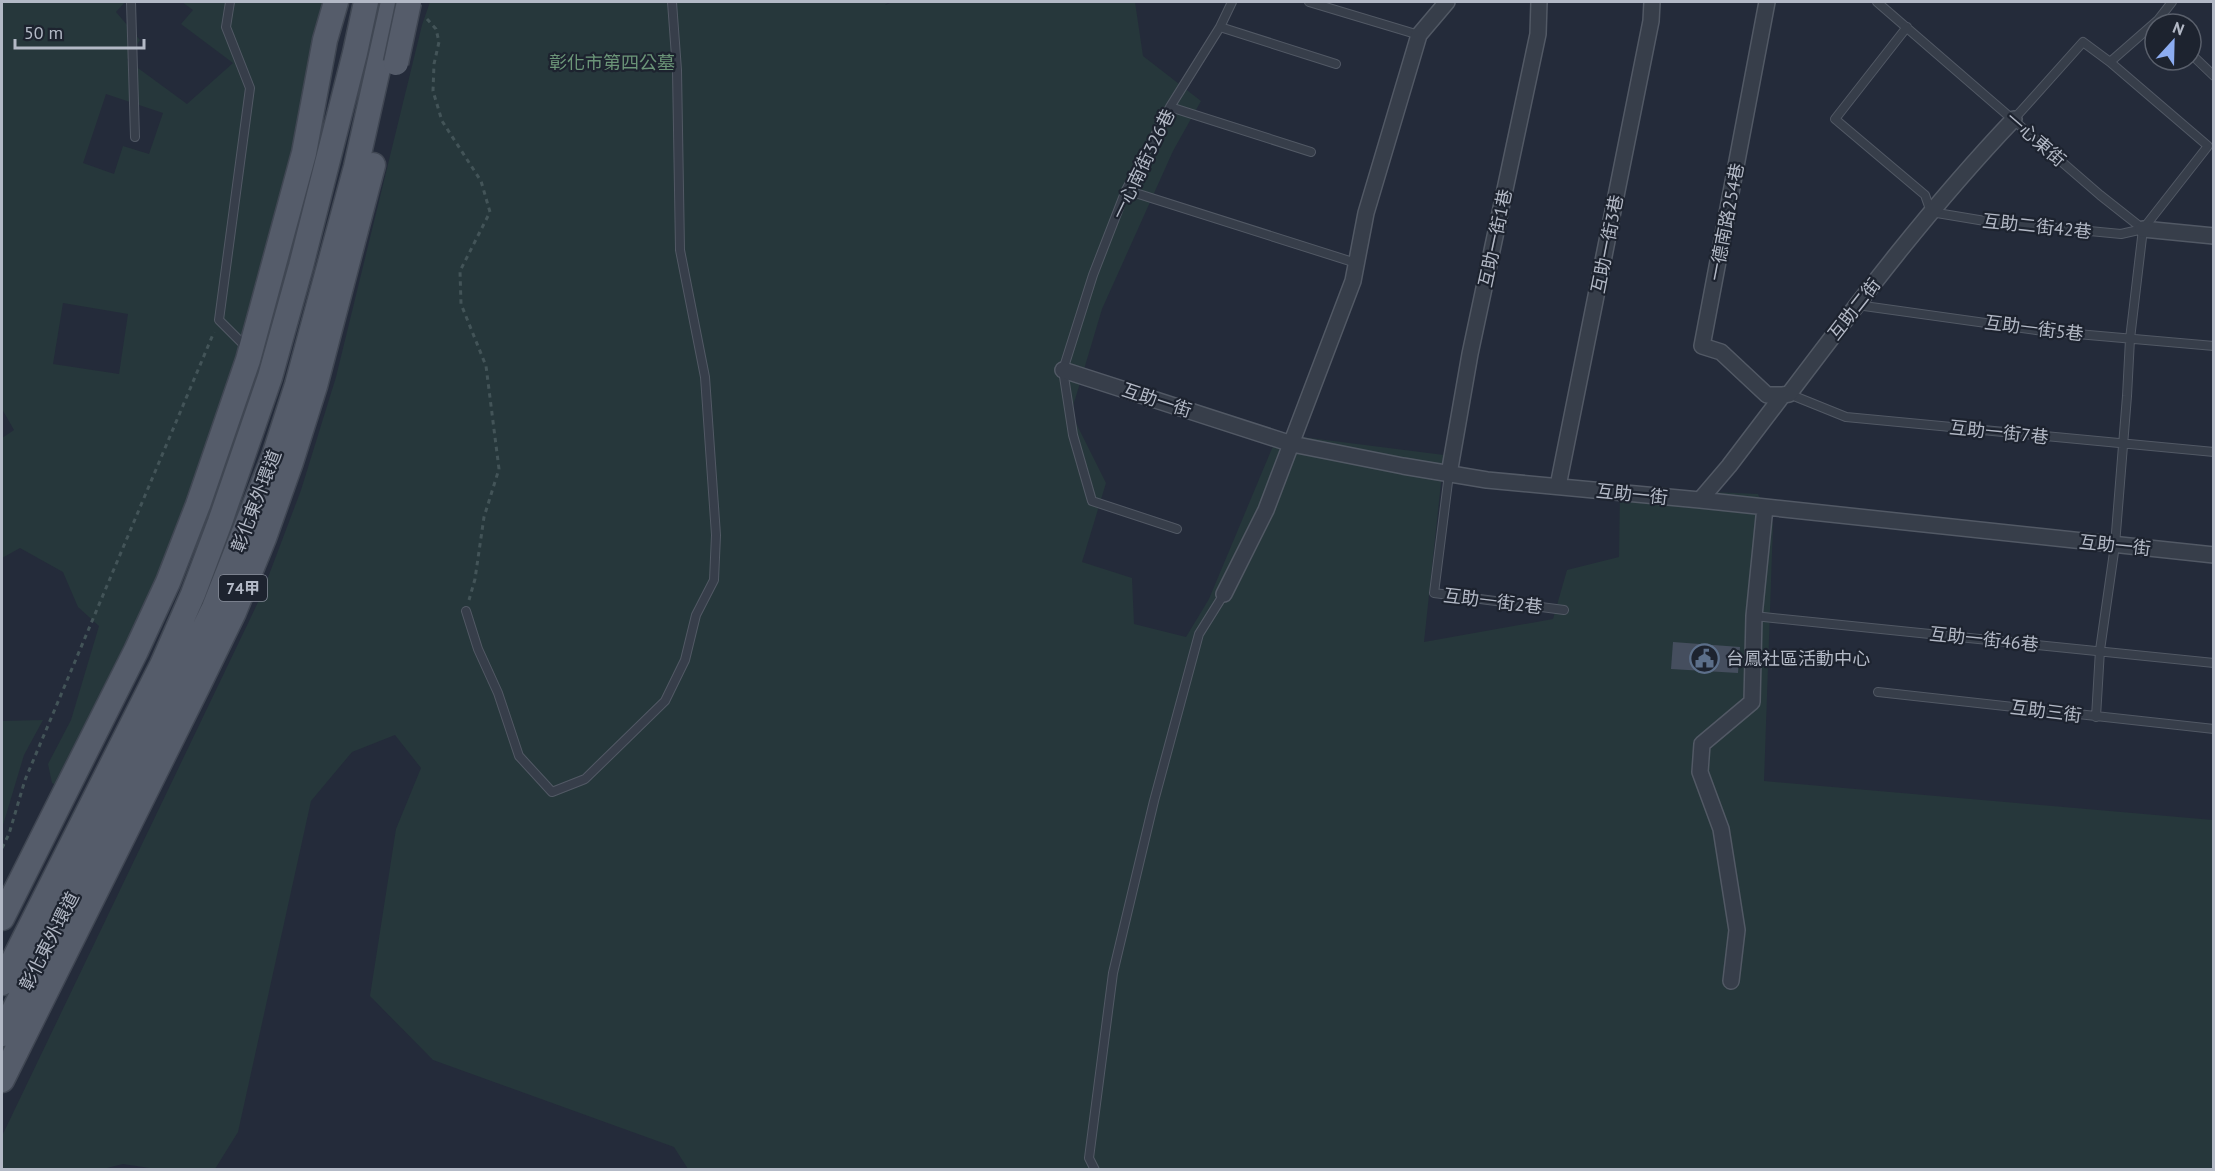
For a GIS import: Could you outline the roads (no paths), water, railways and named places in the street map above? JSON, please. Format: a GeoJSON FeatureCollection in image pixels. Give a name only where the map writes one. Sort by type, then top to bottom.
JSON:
{"type":"FeatureCollection","features":[{"type":"Feature","properties":{"kind":"main road"},"geometry":{"type":"LineString","coordinates":[[2,918],[168,582],[224,434],[250,352],[304,153],[325,40],[336,2]]}},
{"type":"Feature","properties":{"kind":"main road","name":"彰化東外環道"},"geometry":{"type":"LineString","coordinates":[[2,983],[162,665],[193,594],[247,449],[301,266],[366,2]]}},
{"type":"Feature","properties":{"kind":"main road","name":"彰化東外環道"},"geometry":{"type":"LineString","coordinates":[[2,1034],[191,657],[214,608],[274,456],[297,385],[356,167],[389,61],[393,2]]}},
{"type":"Feature","properties":{"kind":"main road","name":"74甲"},"geometry":{"type":"LineString","coordinates":[[2,1080],[209,664],[234,612],[264,538],[291,462],[344,279],[389,61],[414,7]]}},
{"type":"Feature","properties":{"kind":"street"},"geometry":{"type":"LineString","coordinates":[[1224,594],[1266,510],[1353,281],[1366,213],[1419,35],[1447,2]]}},
{"type":"Feature","properties":{"kind":"street","name":"互助一街1巷"},"geometry":{"type":"LineString","coordinates":[[1449,474],[1470,354],[1538,34],[1539,2]]}},
{"type":"Feature","properties":{"kind":"street","name":"互助一街3巷"},"geometry":{"type":"LineString","coordinates":[[1558,486],[1651,21],[1652,2]]}},
{"type":"Feature","properties":{"kind":"street","name":"一德南路254巷"},"geometry":{"type":"LineString","coordinates":[[1767,2],[1702,346],[1721,352],[1767,395],[1786,395]]}},
{"type":"Feature","properties":{"kind":"street","name":"互助二街"},"geometry":{"type":"LineString","coordinates":[[1700,500],[1931,212],[2014,119]]}},
{"type":"Feature","properties":{"kind":"street"},"geometry":{"type":"LineString","coordinates":[[2142,229],[2214,236]]}},
{"type":"Feature","properties":{"kind":"street","name":"互助一街"},"geometry":{"type":"LineString","coordinates":[[1063,370],[1292,444],[1486,480],[1700,500],[2214,555]]}},
{"type":"Feature","properties":{"kind":"street"},"geometry":{"type":"LineString","coordinates":[[1731,981],[1737,930],[1721,829],[1700,771],[1702,744],[1752,702],[1754,616],[1765,507]]}},
{"type":"Feature","properties":{"kind":"lane"},"geometry":{"type":"LineString","coordinates":[[131,2],[135,136]]}},
{"type":"Feature","properties":{"kind":"lane"},"geometry":{"type":"LineString","coordinates":[[230,2],[226,27],[250,88],[219,320],[250,352]]}},
{"type":"Feature","properties":{"kind":"lane"},"geometry":{"type":"LineString","coordinates":[[466,611],[478,649],[498,693],[519,756],[552,792],[585,779],[665,701],[685,660],[696,615],[714,580],[716,535],[705,377],[680,250],[677,70],[672,2]]}},
{"type":"Feature","properties":{"kind":"lane","name":"一心南街326巷"},"geometry":{"type":"LineString","coordinates":[[1063,370],[1093,276],[1126,190],[1170,107],[1220,27],[1232,2]]}},
{"type":"Feature","properties":{"kind":"lane"},"geometry":{"type":"LineString","coordinates":[[1309,2],[1419,35]]}},
{"type":"Feature","properties":{"kind":"lane","name":"一心東街"},"geometry":{"type":"LineString","coordinates":[[1877,2],[2142,229]]}},
{"type":"Feature","properties":{"kind":"lane"},"geometry":{"type":"LineString","coordinates":[[1220,27],[1336,64]]}},
{"type":"Feature","properties":{"kind":"lane"},"geometry":{"type":"LineString","coordinates":[[1907,27],[1835,119],[1925,195],[1931,212]]}},
{"type":"Feature","properties":{"kind":"lane"},"geometry":{"type":"LineString","coordinates":[[2110,62],[2143,35]]}},
{"type":"Feature","properties":{"kind":"lane"},"geometry":{"type":"LineString","coordinates":[[2014,119],[2083,42],[2211,145],[2142,229],[2130,339],[2115,545],[2100,650],[2096,717]]}},
{"type":"Feature","properties":{"kind":"lane"},"geometry":{"type":"LineString","coordinates":[[2203,65],[2214,76]]}},
{"type":"Feature","properties":{"kind":"lane"},"geometry":{"type":"LineString","coordinates":[[1170,107],[1311,152]]}},
{"type":"Feature","properties":{"kind":"lane"},"geometry":{"type":"LineString","coordinates":[[1126,190],[1356,263]]}},
{"type":"Feature","properties":{"kind":"lane","name":"互助二街42巷"},"geometry":{"type":"LineString","coordinates":[[1931,212],[1984,221],[2121,234],[2142,229]]}},
{"type":"Feature","properties":{"kind":"lane","name":"互助一街5巷"},"geometry":{"type":"LineString","coordinates":[[1856,305],[2043,330],[2214,346]]}},
{"type":"Feature","properties":{"kind":"lane"},"geometry":{"type":"LineString","coordinates":[[1063,370],[1073,435],[1092,501],[1177,530]]}},
{"type":"Feature","properties":{"kind":"lane","name":"互助一街7巷"},"geometry":{"type":"LineString","coordinates":[[1786,395],[1846,417],[2214,452]]}},
{"type":"Feature","properties":{"kind":"lane","name":"互助一街2巷"},"geometry":{"type":"LineString","coordinates":[[1449,474],[1434,593],[1564,610]]}},
{"type":"Feature","properties":{"kind":"lane"},"geometry":{"type":"LineString","coordinates":[[1095,1170],[1089,1158],[1113,973],[1154,801],[1199,634],[1224,594]]}},
{"type":"Feature","properties":{"kind":"lane","name":"互助一街46巷"},"geometry":{"type":"LineString","coordinates":[[1754,616],[2214,663]]}},
{"type":"Feature","properties":{"kind":"lane","name":"互助三街"},"geometry":{"type":"LineString","coordinates":[[1878,692],[2214,729]]}},
{"type":"Feature","properties":{"kind":"place","name":"台鳳社區活動中心"},"geometry":{"type":"Point","coordinates":[1705,658]}},
{"type":"Feature","properties":{"kind":"park label","name":"彰化市第四公墓"},"geometry":{"type":"Point","coordinates":[612,62]}}]}
